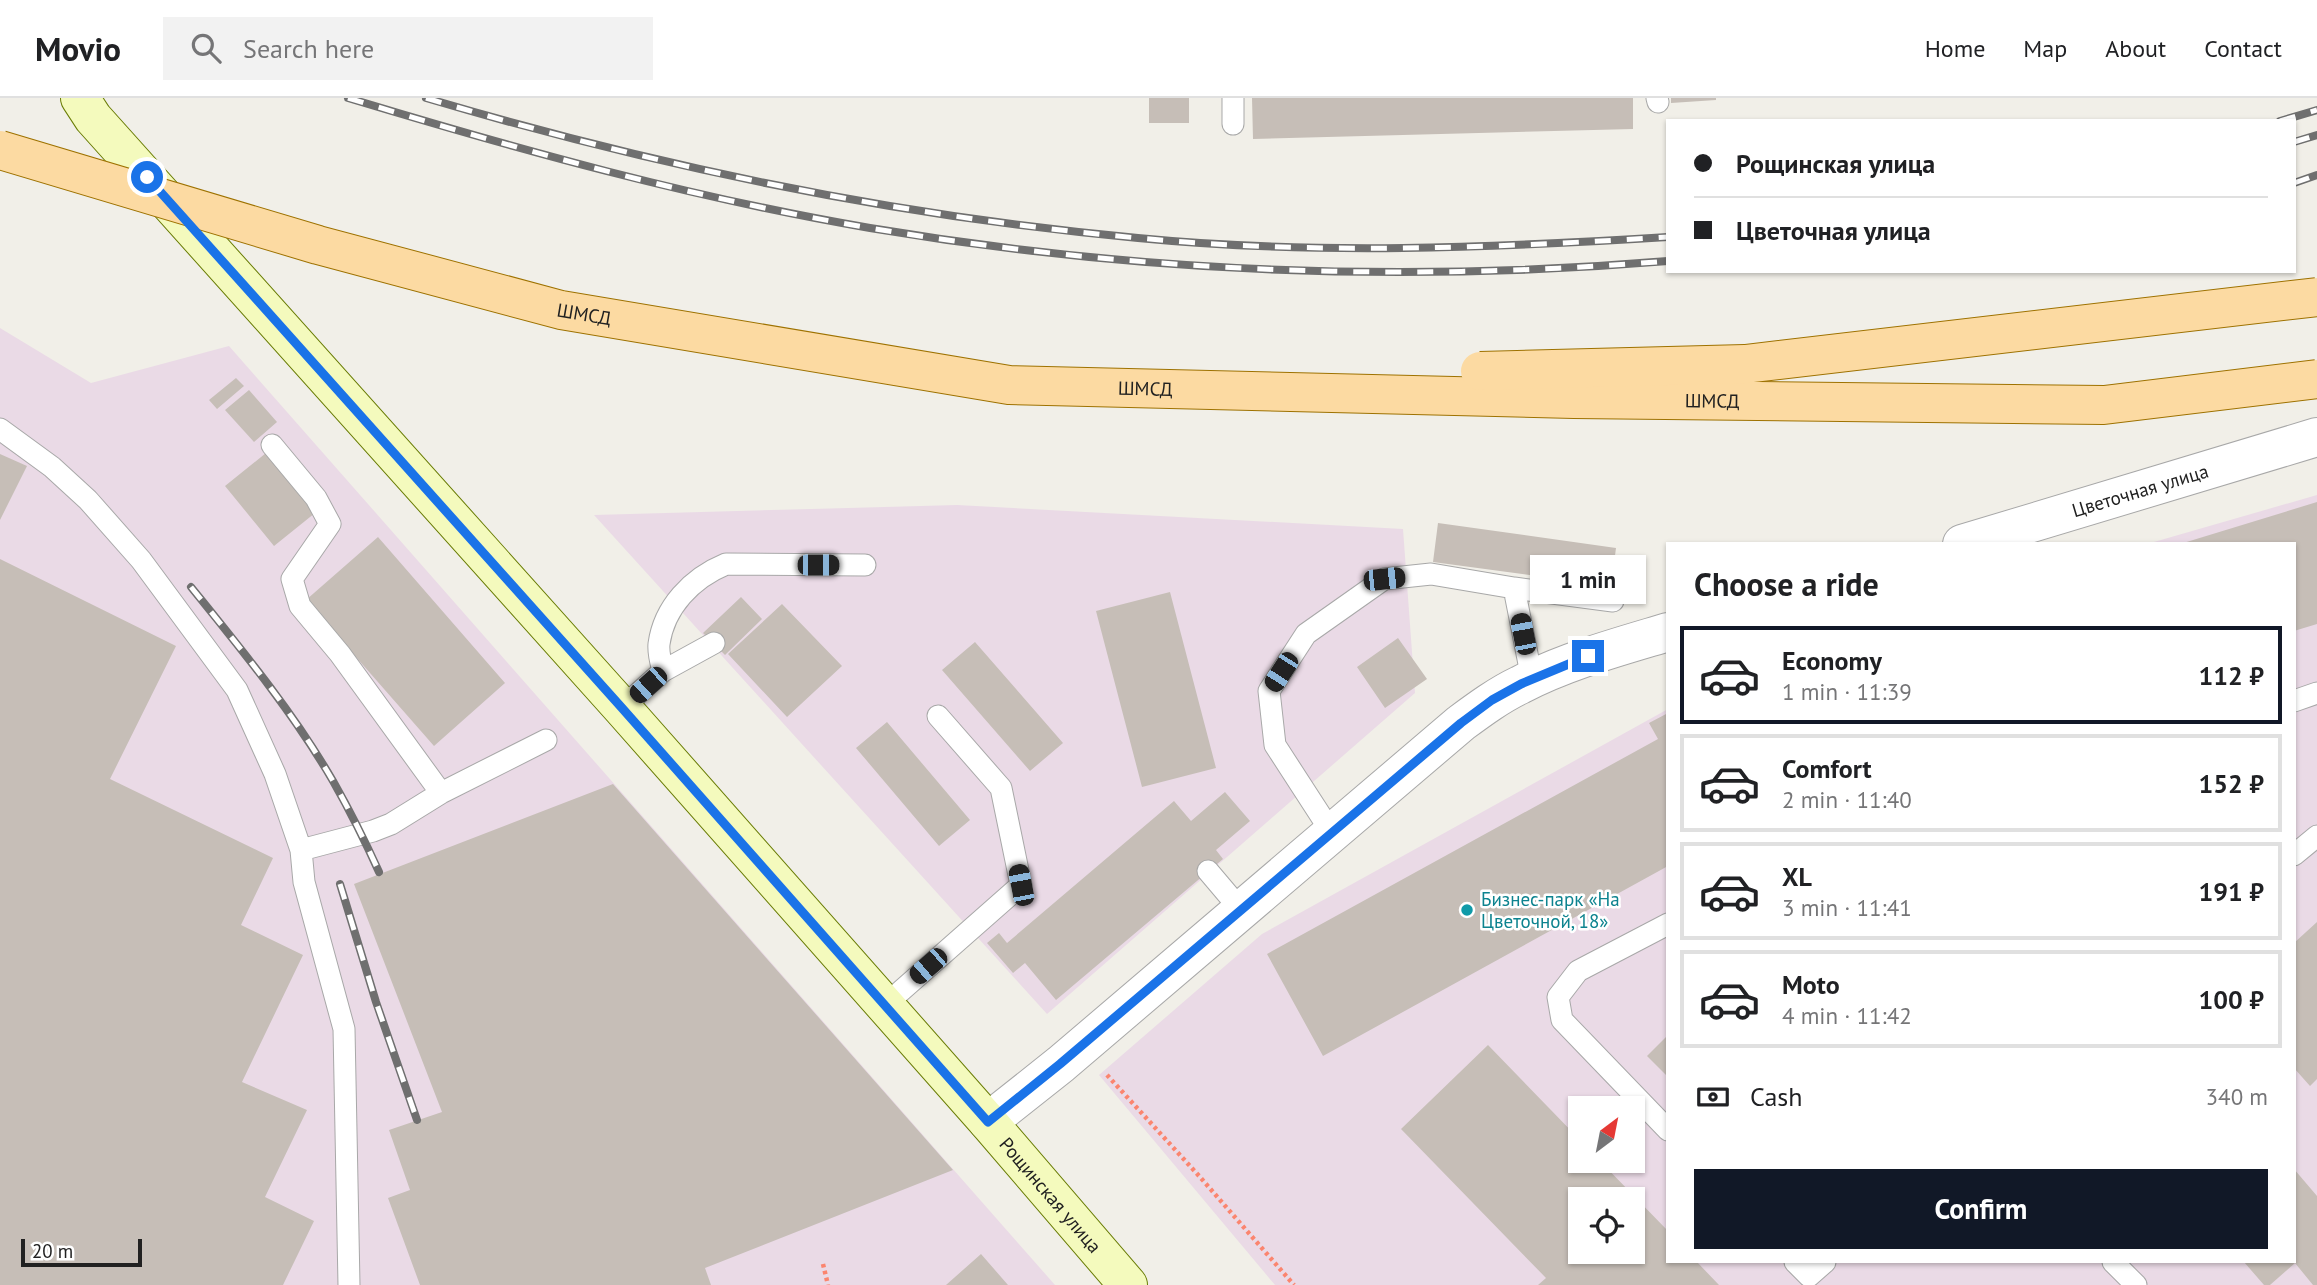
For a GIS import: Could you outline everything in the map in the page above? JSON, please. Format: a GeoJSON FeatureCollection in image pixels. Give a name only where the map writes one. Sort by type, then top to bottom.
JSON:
{"type":"FeatureCollection","features":[{"type":"Feature","properties":{"kind":"main road","name":"ШМСД"},"geometry":{"type":"LineString","coordinates":[[0,138],[328,233],[568,293],[1003,362],[1510,372],[1745,363],[2317,298]]}},
{"type":"Feature","properties":{"kind":"main road","name":"ШМСД"},"geometry":{"type":"LineString","coordinates":[[0,150],[317,246],[561,310],[1009,385],[1574,399],[2104,405],[2317,379]]}},
{"type":"Feature","properties":{"kind":"street","name":"Рощинская улица"},"geometry":{"type":"LineString","coordinates":[[80,98],[93,118],[622,708],[988,1122],[1128,1285]]}},
{"type":"Feature","properties":{"kind":"street","name":"Цветочная улица"},"geometry":{"type":"LineString","coordinates":[[1969,542],[2317,438]]}},
{"type":"Feature","properties":{"kind":"street"},"geometry":{"type":"LineString","coordinates":[[988,1122],[1038,1083],[1461,723],[1492,700],[1532,679],[1588,656],[1666,633]]}},
{"type":"Feature","properties":{"kind":"lane"},"geometry":{"type":"LineString","coordinates":[[1233,98],[1233,124]]}},
{"type":"Feature","properties":{"kind":"lane"},"geometry":{"type":"LineString","coordinates":[[0,429],[52,467],[88,500],[141,560],[237,690],[275,774],[300,850],[304,882],[344,1029],[349,1285]]}},
{"type":"Feature","properties":{"kind":"lane"},"geometry":{"type":"LineString","coordinates":[[272,445],[316,498],[330,524],[292,579],[300,606],[340,654],[441,793]]}},
{"type":"Feature","properties":{"kind":"lane"},"geometry":{"type":"LineString","coordinates":[[663,671],[659,647],[663,625],[691,584],[708,571],[726,564],[865,565]]}},
{"type":"Feature","properties":{"kind":"lane"},"geometry":{"type":"LineString","coordinates":[[1332,833],[1275,745],[1269,691],[1306,634],[1384,579],[1431,574],[1613,601]]}},
{"type":"Feature","properties":{"kind":"lane"},"geometry":{"type":"LineString","coordinates":[[1514,588],[1532,679]]}},
{"type":"Feature","properties":{"kind":"lane"},"geometry":{"type":"LineString","coordinates":[[622,708],[663,671],[714,643]]}},
{"type":"Feature","properties":{"kind":"lane"},"geometry":{"type":"LineString","coordinates":[[2296,700],[2317,693]]}},
{"type":"Feature","properties":{"kind":"lane"},"geometry":{"type":"LineString","coordinates":[[885,1005],[1021,885],[1001,788],[939,716]]}},
{"type":"Feature","properties":{"kind":"lane"},"geometry":{"type":"LineString","coordinates":[[300,850],[391,824],[441,793],[546,740]]}},
{"type":"Feature","properties":{"kind":"lane"},"geometry":{"type":"LineString","coordinates":[[2296,853],[2317,836]]}},
{"type":"Feature","properties":{"kind":"lane"},"geometry":{"type":"LineString","coordinates":[[1208,871],[1241,910]]}},
{"type":"Feature","properties":{"kind":"lane"},"geometry":{"type":"LineString","coordinates":[[1666,925],[1577,971],[1558,997],[1562,1020],[1666,1128]]}},
{"type":"Feature","properties":{"kind":"lane"},"geometry":{"type":"LineString","coordinates":[[1796,1263],[1809,1276],[1824,1263]]}},
{"type":"Feature","properties":{"kind":"lane"},"geometry":{"type":"LineString","coordinates":[[2114,1263],[2136,1285]]}},
{"type":"Feature","properties":{"kind":"path"},"geometry":{"type":"LineString","coordinates":[[1104,1072],[1294,1285]]}},
{"type":"Feature","properties":{"kind":"path"},"geometry":{"type":"LineString","coordinates":[[823,1264],[828,1285]]}},
{"type":"Feature","properties":{"kind":"shaded area"},"geometry":{"type":"Polygon","coordinates":[[[0,328],[91,383],[229,346],[1055,1285],[0,1285],[0,328]]]}},
{"type":"Feature","properties":{"kind":"shaded area"},"geometry":{"type":"Polygon","coordinates":[[[2317,495],[2317,1285],[1275,1285],[1099,1075],[1262,934],[1666,710],[1666,1263],[2296,1263],[2296,542],[2154,542],[2317,495]]]}},
{"type":"Feature","properties":{"kind":"shaded area"},"geometry":{"type":"Polygon","coordinates":[[[957,505],[1403,529],[1415,693],[1047,1014],[594,515],[957,505]]]}},
{"type":"Feature","properties":{"kind":"building"},"geometry":{"type":"Polygon","coordinates":[[[1149,98],[1189,98],[1189,123],[1149,123],[1149,98]]]}},
{"type":"Feature","properties":{"kind":"building"},"geometry":{"type":"Polygon","coordinates":[[[1252,98],[1633,98],[1633,129],[1253,139],[1252,98]]]}},
{"type":"Feature","properties":{"kind":"building"},"geometry":{"type":"Polygon","coordinates":[[[1671,98],[1716,98],[1716,100],[1671,103],[1671,98]]]}},
{"type":"Feature","properties":{"kind":"building"},"geometry":{"type":"Polygon","coordinates":[[[236,378],[244,386],[217,409],[209,400],[236,378]]]}},
{"type":"Feature","properties":{"kind":"building"},"geometry":{"type":"Polygon","coordinates":[[[249,390],[277,422],[254,442],[225,410],[249,390]]]}},
{"type":"Feature","properties":{"kind":"building"},"geometry":{"type":"Polygon","coordinates":[[[266,453],[315,513],[274,546],[225,486],[266,453]]]}},
{"type":"Feature","properties":{"kind":"building"},"geometry":{"type":"Polygon","coordinates":[[[0,454],[27,466],[0,520],[0,454]]]}},
{"type":"Feature","properties":{"kind":"building"},"geometry":{"type":"Polygon","coordinates":[[[2317,502],[2317,624],[2296,630],[2296,542],[2187,542],[2317,502]]]}},
{"type":"Feature","properties":{"kind":"building"},"geometry":{"type":"Polygon","coordinates":[[[1438,523],[1616,548],[1611,586],[1433,562],[1438,523]]]}},
{"type":"Feature","properties":{"kind":"building"},"geometry":{"type":"Polygon","coordinates":[[[378,537],[505,683],[434,746],[306,600],[378,537]]]}},
{"type":"Feature","properties":{"kind":"building"},"geometry":{"type":"Polygon","coordinates":[[[0,559],[176,646],[110,779],[273,858],[241,925],[303,955],[242,1082],[307,1110],[265,1197],[314,1221],[283,1285],[0,1285],[0,559]]]}},
{"type":"Feature","properties":{"kind":"building"},"geometry":{"type":"Polygon","coordinates":[[[1170,592],[1216,768],[1142,787],[1096,611],[1170,592]]]}},
{"type":"Feature","properties":{"kind":"building"},"geometry":{"type":"Polygon","coordinates":[[[741,597],[762,619],[725,655],[703,633],[741,597]]]}},
{"type":"Feature","properties":{"kind":"building"},"geometry":{"type":"Polygon","coordinates":[[[782,604],[842,666],[787,717],[728,654],[782,604]]]}},
{"type":"Feature","properties":{"kind":"building"},"geometry":{"type":"Polygon","coordinates":[[[1398,638],[1427,679],[1385,708],[1357,667],[1398,638]]]}},
{"type":"Feature","properties":{"kind":"building"},"geometry":{"type":"Polygon","coordinates":[[[975,642],[1063,743],[1030,771],[942,670],[975,642]]]}},
{"type":"Feature","properties":{"kind":"building","name":"Бизнес-парк «На Цветочной, 18»"},"geometry":{"type":"Polygon","coordinates":[[[1666,714],[1666,867],[1323,1056],[1267,954],[1658,739],[1649,723],[1666,714]]]}},
{"type":"Feature","properties":{"kind":"building"},"geometry":{"type":"Polygon","coordinates":[[[887,722],[970,820],[939,846],[856,748],[887,722]]]}},
{"type":"Feature","properties":{"kind":"building"},"geometry":{"type":"Polygon","coordinates":[[[613,784],[953,1170],[705,1268],[711,1285],[420,1285],[388,1198],[410,1190],[389,1130],[442,1112],[354,884],[613,784]]]}},
{"type":"Feature","properties":{"kind":"building"},"geometry":{"type":"Polygon","coordinates":[[[1225,792],[1250,821],[1216,850],[1223,859],[1056,1000],[1025,963],[1013,973],[987,943],[999,933],[1007,943],[1174,801],[1191,821],[1225,792]]]}},
{"type":"Feature","properties":{"kind":"building"},"geometry":{"type":"Polygon","coordinates":[[[2317,922],[2317,1079],[2310,1086],[2296,1070],[2296,941],[2317,922]]]}},
{"type":"Feature","properties":{"kind":"building"},"geometry":{"type":"Polygon","coordinates":[[[1666,1037],[1666,1075],[1647,1056],[1666,1037]]]}},
{"type":"Feature","properties":{"kind":"building"},"geometry":{"type":"Polygon","coordinates":[[[1488,1045],[1568,1128],[1568,1173],[1612,1173],[1625,1187],[1568,1187],[1568,1264],[1645,1264],[1645,1207],[1666,1229],[1666,1263],[1698,1263],[1719,1285],[1538,1285],[1546,1278],[1401,1129],[1488,1045]]]}},
{"type":"Feature","properties":{"kind":"building"},"geometry":{"type":"Polygon","coordinates":[[[2296,1171],[2317,1196],[2317,1285],[2313,1285],[2295,1263],[2296,1171]]]}},
{"type":"Feature","properties":{"kind":"building"},"geometry":{"type":"Polygon","coordinates":[[[981,1254],[1008,1285],[946,1285],[981,1254]]]}},
{"type":"Feature","properties":{"kind":"building"},"geometry":{"type":"Polygon","coordinates":[[[2245,1263],[2295,1263],[2270,1285],[2264,1285],[2245,1263]]]}},
{"type":"Feature","properties":{"kind":"railway"},"geometry":{"type":"LineString","coordinates":[[348,98],[542,154],[672,187],[804,216],[969,243],[1168,264],[1368,272],[1568,268],[1666,261]]}},
{"type":"Feature","properties":{"kind":"railway"},"geometry":{"type":"LineString","coordinates":[[426,98],[601,146],[779,186],[958,217],[1048,228],[1204,243],[1337,248],[1469,247],[1666,237]]}},
{"type":"Feature","properties":{"kind":"railway"},"geometry":{"type":"LineString","coordinates":[[2287,119],[2317,110]]}},
{"type":"Feature","properties":{"kind":"railway"},"geometry":{"type":"LineString","coordinates":[[2296,141],[2317,135]]}},
{"type":"Feature","properties":{"kind":"railway"},"geometry":{"type":"LineString","coordinates":[[2296,182],[2317,175]]}},
{"type":"Feature","properties":{"kind":"railway"},"geometry":{"type":"LineString","coordinates":[[191,587],[266,681],[301,730],[339,792],[379,872]]}},
{"type":"Feature","properties":{"kind":"railway"},"geometry":{"type":"LineString","coordinates":[[340,884],[376,1002],[417,1120]]}},
{"type":"Feature","properties":{"kind":"place","name":"Бизнес-парк «На Цветочной, 18»"},"geometry":{"type":"Point","coordinates":[1467,910]}},
{"type":"Feature","properties":{"kind":"route"},"geometry":{"type":"LineString","coordinates":[[147,177],[988,1122],[1038,1083],[1461,723],[1492,700],[1521,684],[1588,656]]}}]}
